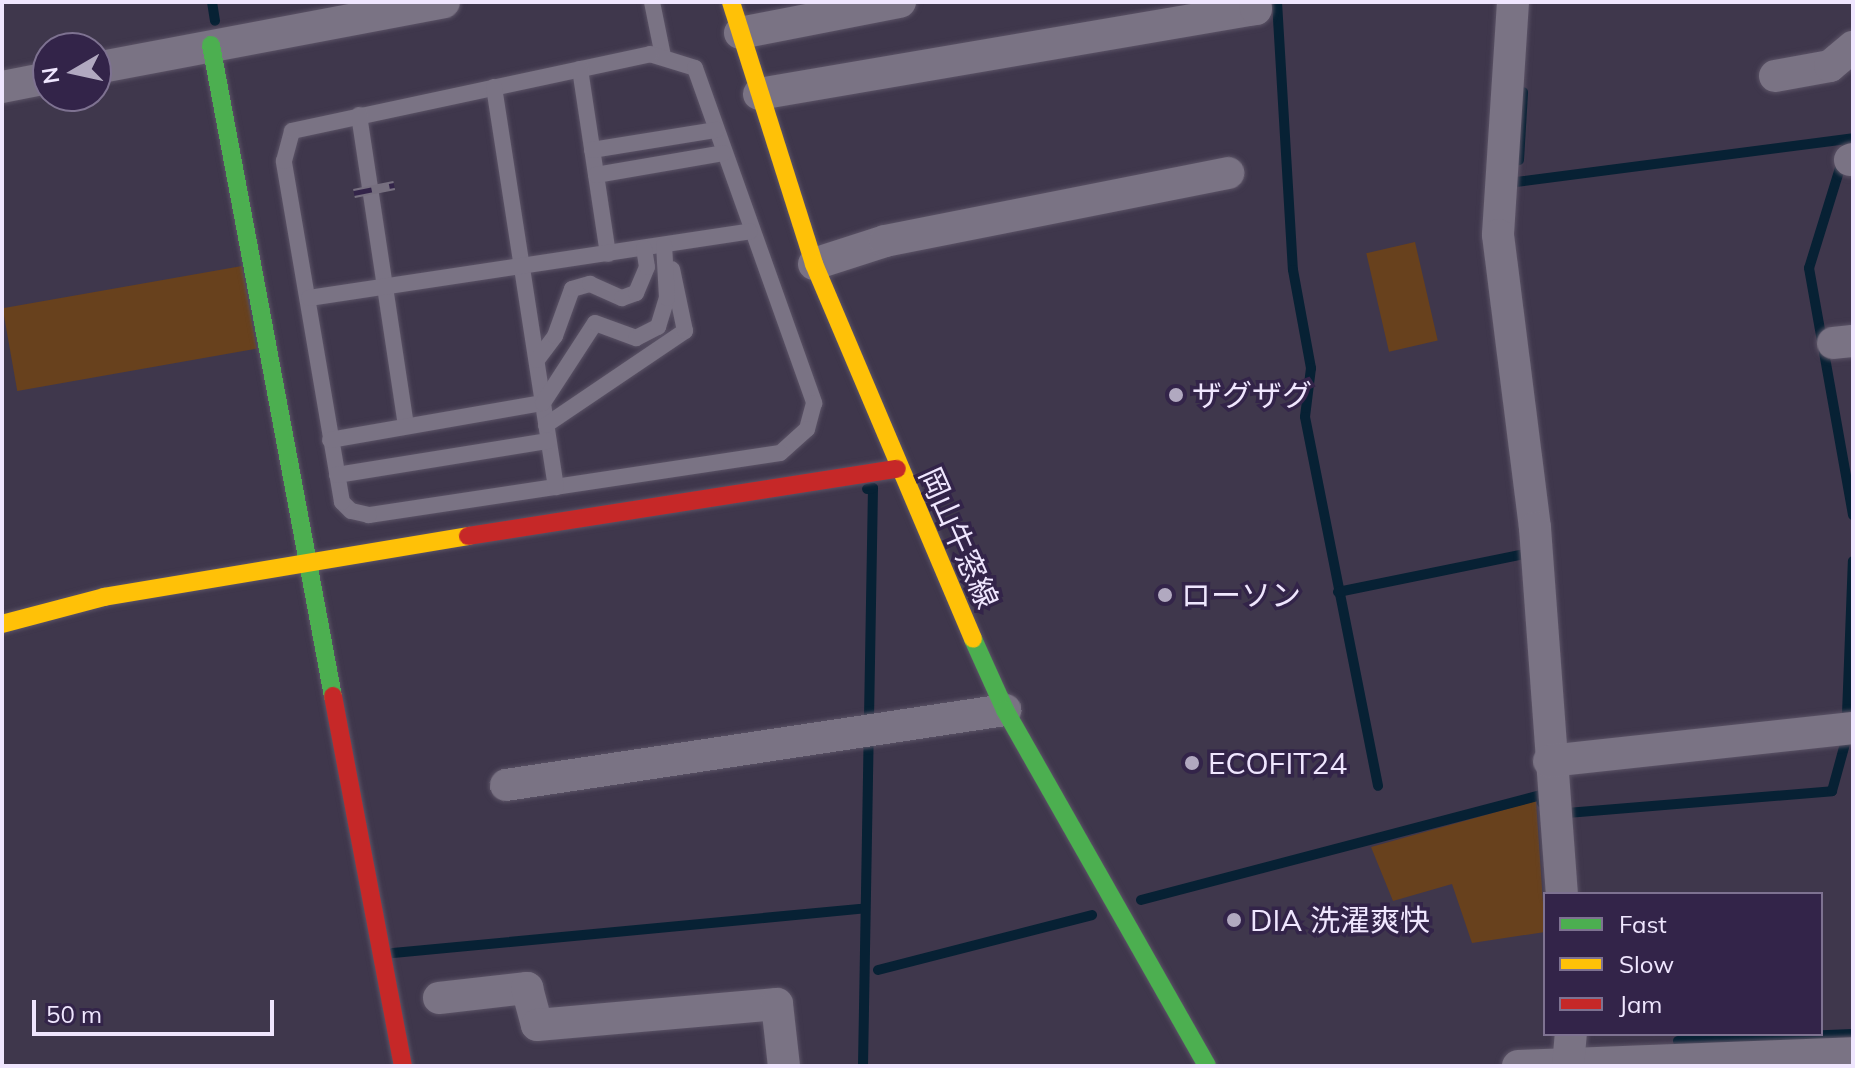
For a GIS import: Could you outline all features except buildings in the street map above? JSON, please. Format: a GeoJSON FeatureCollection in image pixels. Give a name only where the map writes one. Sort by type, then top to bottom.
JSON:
{"type":"FeatureCollection","features":[{"type":"Feature","properties":{"kind":"street"},"geometry":{"type":"LineString","coordinates":[[112,65],[444,2]]}},
{"type":"Feature","properties":{"kind":"street","name":"岡山牛窓線"},"geometry":{"type":"LineString","coordinates":[[731,2],[814,264],[897,469],[1005,710],[1207,1066]]}},
{"type":"Feature","properties":{"kind":"street"},"geometry":{"type":"LineString","coordinates":[[740,33],[900,2]]}},
{"type":"Feature","properties":{"kind":"street"},"geometry":{"type":"LineString","coordinates":[[759,94],[1256,9],[1255,2]]}},
{"type":"Feature","properties":{"kind":"street"},"geometry":{"type":"LineString","coordinates":[[1513,2],[1498,235],[1535,528],[1558,760],[1562,892]]}},
{"type":"Feature","properties":{"kind":"street"},"geometry":{"type":"LineString","coordinates":[[211,45],[312,564],[403,1066]]}},
{"type":"Feature","properties":{"kind":"street"},"geometry":{"type":"LineString","coordinates":[[1775,76],[1830,66],[1853,47]]}},
{"type":"Feature","properties":{"kind":"street"},"geometry":{"type":"LineString","coordinates":[[2,87],[32,81]]}},
{"type":"Feature","properties":{"kind":"street"},"geometry":{"type":"LineString","coordinates":[[814,264],[885,241],[1228,173]]}},
{"type":"Feature","properties":{"kind":"street"},"geometry":{"type":"LineString","coordinates":[[2,624],[104,597],[897,469]]}},
{"type":"Feature","properties":{"kind":"street"},"geometry":{"type":"LineString","coordinates":[[506,785],[868,735],[1005,710]]}},
{"type":"Feature","properties":{"kind":"street"},"geometry":{"type":"LineString","coordinates":[[1558,760],[1848,728]]}},
{"type":"Feature","properties":{"kind":"street"},"geometry":{"type":"LineString","coordinates":[[439,998],[527,988],[537,1025],[777,1004],[784,1066]]}},
{"type":"Feature","properties":{"kind":"street"},"geometry":{"type":"LineString","coordinates":[[1518,1066],[1569,1054],[1853,1053]]}},
{"type":"Feature","properties":{"kind":"lane"},"geometry":{"type":"LineString","coordinates":[[652,2],[663,56]]}},
{"type":"Feature","properties":{"kind":"lane"},"geometry":{"type":"LineString","coordinates":[[663,56],[695,68],[750,231],[814,403],[807,429],[780,453],[369,515],[342,502],[284,149],[302,127],[580,69],[663,56]]}},
{"type":"Feature","properties":{"kind":"lane"},"geometry":{"type":"LineString","coordinates":[[580,69],[608,254]]}},
{"type":"Feature","properties":{"kind":"lane"},"geometry":{"type":"LineString","coordinates":[[494,87],[556,487]]}},
{"type":"Feature","properties":{"kind":"lane"},"geometry":{"type":"LineString","coordinates":[[359,115],[406,425]]}},
{"type":"Feature","properties":{"kind":"lane"},"geometry":{"type":"LineString","coordinates":[[592,150],[716,130]]}},
{"type":"Feature","properties":{"kind":"lane"},"geometry":{"type":"LineString","coordinates":[[596,175],[723,153]]}},
{"type":"Feature","properties":{"kind":"lane"},"geometry":{"type":"LineString","coordinates":[[309,298],[750,231]]}},
{"type":"Feature","properties":{"kind":"lane"},"geometry":{"type":"LineString","coordinates":[[330,440],[543,403],[595,323],[636,338],[658,327],[667,298],[664,245]]}},
{"type":"Feature","properties":{"kind":"lane"},"geometry":{"type":"LineString","coordinates":[[337,475],[547,433],[685,331],[664,245]]}},
{"type":"Feature","properties":{"kind":"lane"},"geometry":{"type":"LineString","coordinates":[[537,360],[555,336],[572,289],[590,284],[622,298],[636,293],[647,267],[644,248]]}},
{"type":"Feature","properties":{"kind":"shaded area"},"geometry":{"type":"Polygon","coordinates":[[[1415,242],[1438,340],[1389,352],[1366,253],[1415,242]]]}},
{"type":"Feature","properties":{"kind":"shaded area"},"geometry":{"type":"Polygon","coordinates":[[[242,266],[257,349],[17,391],[3,308],[242,266]]]}},
{"type":"Feature","properties":{"kind":"shaded area"},"geometry":{"type":"Polygon","coordinates":[[[1536,801],[1543,932],[1472,943],[1452,884],[1393,901],[1371,847],[1536,801]]]}},
{"type":"Feature","properties":{"kind":"waterway"},"geometry":{"type":"LineString","coordinates":[[212,2],[215,21]]}},
{"type":"Feature","properties":{"kind":"waterway"},"geometry":{"type":"LineString","coordinates":[[1277,2],[1293,270],[1311,368],[1305,417],[1378,786]]}},
{"type":"Feature","properties":{"kind":"waterway"},"geometry":{"type":"LineString","coordinates":[[1519,160],[1523,92]]}},
{"type":"Feature","properties":{"kind":"waterway"},"geometry":{"type":"LineString","coordinates":[[1516,182],[1853,138]]}},
{"type":"Feature","properties":{"kind":"waterway"},"geometry":{"type":"LineString","coordinates":[[1849,139],[1809,268],[1853,515]]}},
{"type":"Feature","properties":{"kind":"waterway"},"geometry":{"type":"LineString","coordinates":[[863,1066],[873,488],[867,489]]}},
{"type":"Feature","properties":{"kind":"waterway"},"geometry":{"type":"LineString","coordinates":[[1338,592],[1525,554]]}},
{"type":"Feature","properties":{"kind":"waterway"},"geometry":{"type":"LineString","coordinates":[[1567,813],[1832,791],[1846,740],[1853,561]]}},
{"type":"Feature","properties":{"kind":"waterway"},"geometry":{"type":"LineString","coordinates":[[1141,900],[1541,795],[1542,803]]}},
{"type":"Feature","properties":{"kind":"waterway"},"geometry":{"type":"LineString","coordinates":[[393,953],[865,908]]}},
{"type":"Feature","properties":{"kind":"waterway"},"geometry":{"type":"LineString","coordinates":[[878,970],[1092,915]]}},
{"type":"Feature","properties":{"kind":"waterway"},"geometry":{"type":"LineString","coordinates":[[1823,1035],[1853,1034]]}},
{"type":"Feature","properties":{"kind":"waterway"},"geometry":{"type":"LineString","coordinates":[[1678,1041],[1803,1036]]}},
{"type":"Feature","properties":{"kind":"railway"},"geometry":{"type":"LineString","coordinates":[[354,193],[394,185]]}},
{"type":"Feature","properties":{"kind":"traffic: fast"},"geometry":{"type":"LineString","coordinates":[[211,45],[333,696]]}},
{"type":"Feature","properties":{"kind":"traffic: fast"},"geometry":{"type":"LineString","coordinates":[[973,639],[1005,710],[1207,1066]]}},
{"type":"Feature","properties":{"kind":"traffic: slow"},"geometry":{"type":"LineString","coordinates":[[731,2],[814,264],[973,639]]}},
{"type":"Feature","properties":{"kind":"traffic: slow"},"geometry":{"type":"LineString","coordinates":[[2,624],[104,597],[468,536]]}},
{"type":"Feature","properties":{"kind":"traffic: jam"},"geometry":{"type":"LineString","coordinates":[[468,536],[897,469]]}},
{"type":"Feature","properties":{"kind":"traffic: jam"},"geometry":{"type":"LineString","coordinates":[[333,696],[403,1066]]}},
{"type":"Feature","properties":{"kind":"place","name":"ザグザグ"},"geometry":{"type":"Point","coordinates":[1176,395]}},
{"type":"Feature","properties":{"kind":"place","name":"ローソン"},"geometry":{"type":"Point","coordinates":[1165,595]}},
{"type":"Feature","properties":{"kind":"place","name":"ECOFIT24"},"geometry":{"type":"Point","coordinates":[1192,763]}},
{"type":"Feature","properties":{"kind":"place","name":"DIA 洗濯爽快"},"geometry":{"type":"Point","coordinates":[1234,920]}}]}
